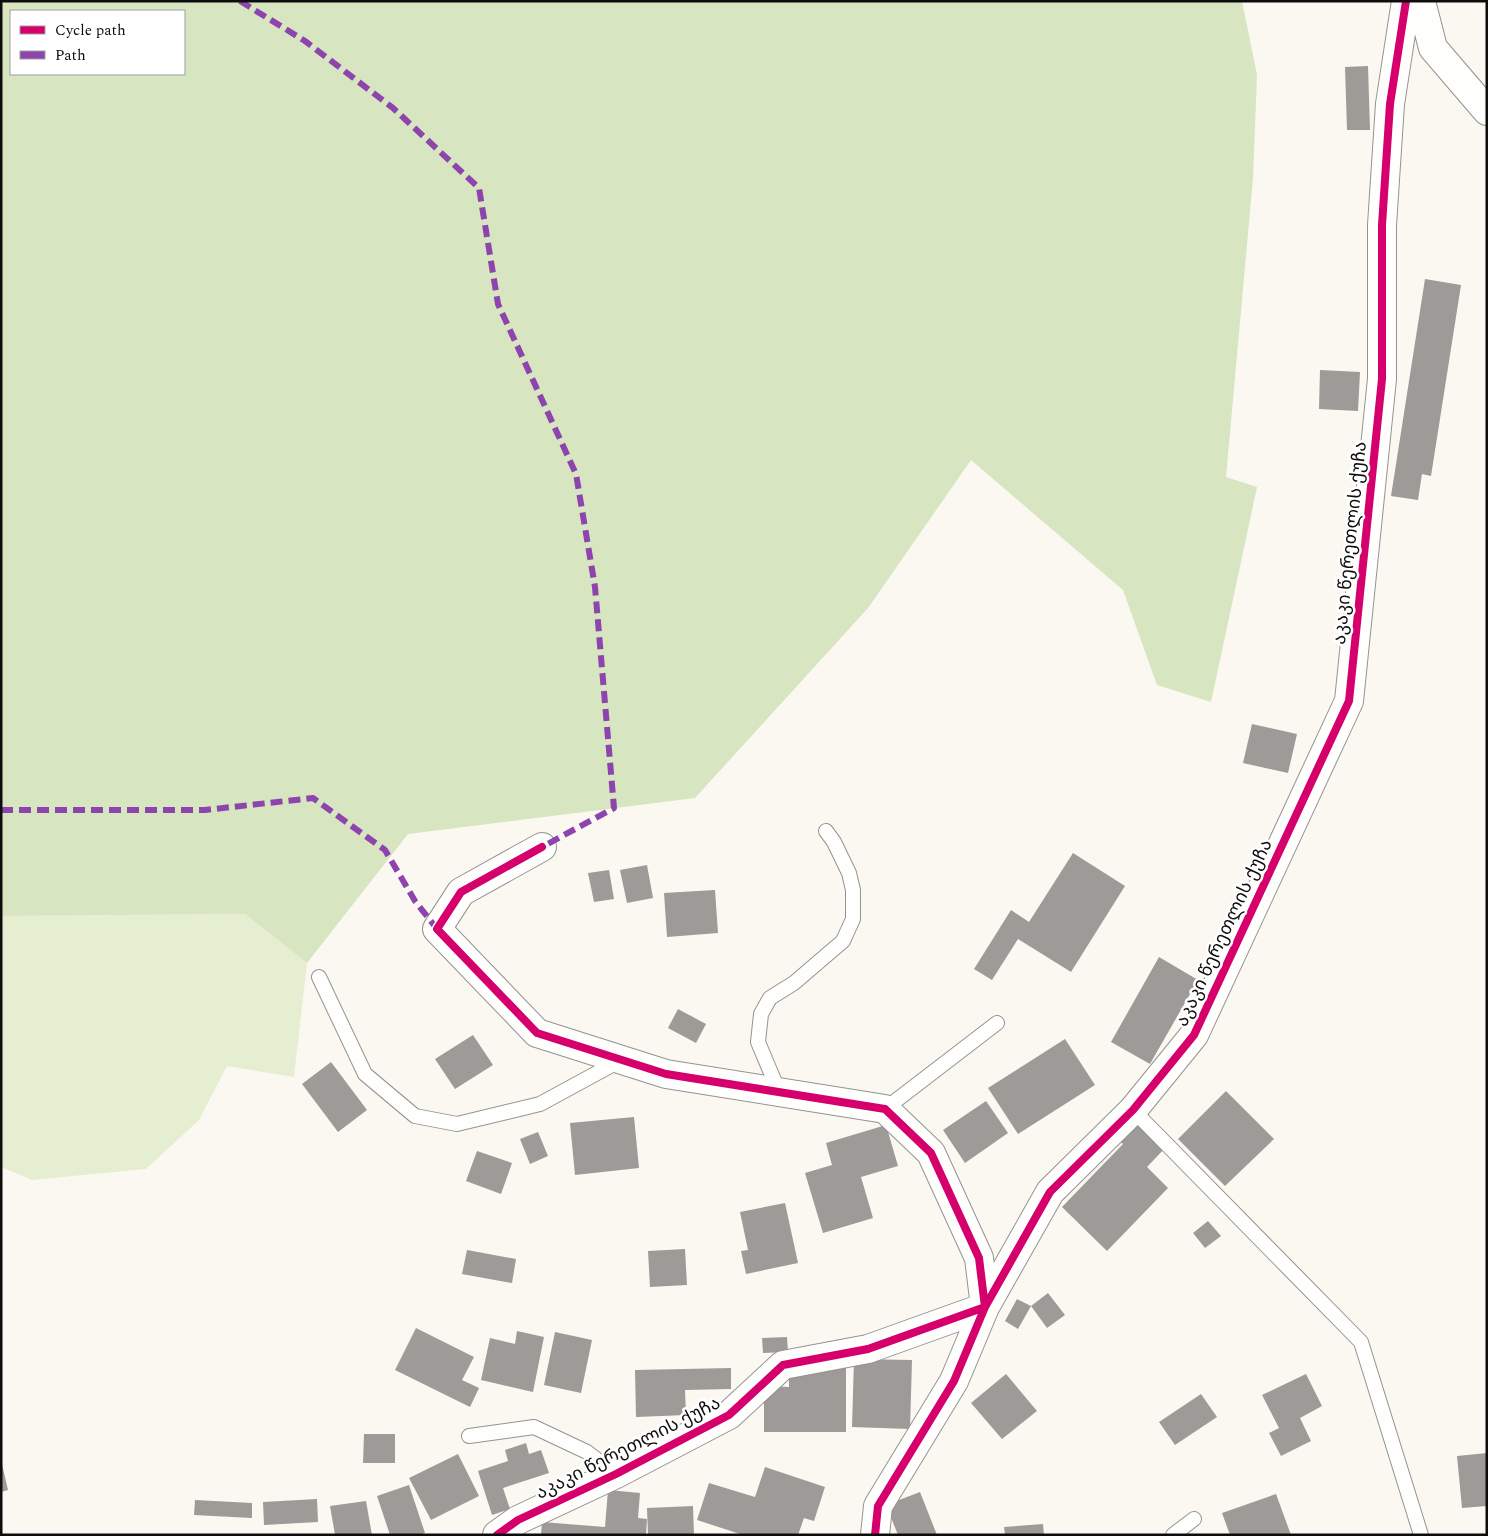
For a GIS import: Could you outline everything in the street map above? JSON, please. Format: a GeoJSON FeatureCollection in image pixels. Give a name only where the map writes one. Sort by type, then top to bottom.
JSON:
{"type":"FeatureCollection","features":[{"type":"Feature","properties":{"kind":"street","name":"აკაკი წერეთლის ქუჩა"},"geometry":{"type":"LineString","coordinates":[[497,1535],[518,1520],[616,1474],[729,1416],[783,1365],[868,1349],[985,1308],[1050,1192],[1133,1110],[1194,1035],[1349,701],[1382,379],[1382,225],[1390,104],[1406,1]]}},
{"type":"Feature","properties":{"kind":"street"},"geometry":{"type":"LineString","coordinates":[[1421,1],[1433,48],[1487,111]]}},
{"type":"Feature","properties":{"kind":"street"},"geometry":{"type":"LineString","coordinates":[[542,847],[461,892],[437,929],[537,1033],[666,1074],[885,1109],[931,1153],[979,1258],[985,1308],[954,1381],[878,1506],[875,1535]]}},
{"type":"Feature","properties":{"kind":"lane"},"geometry":{"type":"LineString","coordinates":[[779,1092],[758,1042],[761,1014],[770,998],[794,982],[843,941],[853,919],[854,890],[849,873],[834,842],[826,831]]}},
{"type":"Feature","properties":{"kind":"lane"},"geometry":{"type":"LineString","coordinates":[[319,977],[365,1074],[415,1116],[457,1124],[540,1104],[622,1060]]}},
{"type":"Feature","properties":{"kind":"lane"},"geometry":{"type":"LineString","coordinates":[[885,1109],[998,1023]]}},
{"type":"Feature","properties":{"kind":"lane"},"geometry":{"type":"LineString","coordinates":[[1133,1110],[1361,1342],[1421,1535]]}},
{"type":"Feature","properties":{"kind":"lane"},"geometry":{"type":"LineString","coordinates":[[469,1436],[534,1427],[587,1452],[616,1474]]}},
{"type":"Feature","properties":{"kind":"lane"},"geometry":{"type":"LineString","coordinates":[[1174,1535],[1194,1519]]}},
{"type":"Feature","properties":{"kind":"green space"},"geometry":{"type":"Polygon","coordinates":[[[1,1],[1242,1],[1257,75],[1253,178],[1226,477],[1257,487],[1211,702],[1157,685],[1123,590],[971,460],[868,608],[695,798],[408,834],[307,963],[245,914],[1,916],[1,1]]]}},
{"type":"Feature","properties":{"kind":"green space"},"geometry":{"type":"Polygon","coordinates":[[[245,914],[307,963],[294,1077],[227,1066],[199,1120],[146,1169],[32,1180],[1,1167],[1,916],[245,914]]]}},
{"type":"Feature","properties":{"kind":"building"},"geometry":{"type":"Polygon","coordinates":[[[1368,66],[1370,130],[1347,130],[1345,67],[1368,66]]]}},
{"type":"Feature","properties":{"kind":"building"},"geometry":{"type":"Polygon","coordinates":[[[1425,279],[1461,285],[1431,476],[1422,474],[1418,500],[1391,496],[1425,279]]]}},
{"type":"Feature","properties":{"kind":"building"},"geometry":{"type":"Polygon","coordinates":[[[1320,370],[1360,372],[1358,411],[1319,409],[1320,370]]]}},
{"type":"Feature","properties":{"kind":"building"},"geometry":{"type":"Polygon","coordinates":[[[1252,724],[1297,734],[1288,773],[1243,763],[1252,724]]]}},
{"type":"Feature","properties":{"kind":"building"},"geometry":{"type":"Polygon","coordinates":[[[1073,853],[1125,886],[1071,972],[1018,939],[992,980],[974,969],[1011,910],[1029,922],[1073,853]]]}},
{"type":"Feature","properties":{"kind":"building"},"geometry":{"type":"Polygon","coordinates":[[[647,865],[653,898],[627,903],[620,870],[647,865]]]}},
{"type":"Feature","properties":{"kind":"building"},"geometry":{"type":"Polygon","coordinates":[[[609,870],[614,899],[594,902],[588,873],[609,870]]]}},
{"type":"Feature","properties":{"kind":"building"},"geometry":{"type":"Polygon","coordinates":[[[715,890],[718,933],[667,937],[664,893],[715,890]]]}},
{"type":"Feature","properties":{"kind":"building"},"geometry":{"type":"Polygon","coordinates":[[[1159,957],[1198,980],[1150,1064],[1111,1042],[1159,957]]]}},
{"type":"Feature","properties":{"kind":"building"},"geometry":{"type":"Polygon","coordinates":[[[678,1009],[706,1024],[696,1043],[668,1028],[678,1009]]]}},
{"type":"Feature","properties":{"kind":"building"},"geometry":{"type":"Polygon","coordinates":[[[473,1035],[493,1065],[455,1089],[435,1059],[473,1035]]]}},
{"type":"Feature","properties":{"kind":"building"},"geometry":{"type":"Polygon","coordinates":[[[1065,1039],[1095,1085],[1018,1134],[988,1088],[1065,1039]]]}},
{"type":"Feature","properties":{"kind":"building"},"geometry":{"type":"Polygon","coordinates":[[[331,1062],[367,1110],[338,1132],[302,1084],[331,1062]]]}},
{"type":"Feature","properties":{"kind":"building"},"geometry":{"type":"Polygon","coordinates":[[[1226,1091],[1274,1139],[1225,1186],[1178,1139],[1226,1091]]]}},
{"type":"Feature","properties":{"kind":"building"},"geometry":{"type":"Polygon","coordinates":[[[986,1101],[1008,1133],[965,1163],[943,1130],[986,1101]]]}},
{"type":"Feature","properties":{"kind":"building"},"geometry":{"type":"Polygon","coordinates":[[[634,1117],[639,1168],[575,1175],[570,1123],[634,1117]]]}},
{"type":"Feature","properties":{"kind":"building"},"geometry":{"type":"Polygon","coordinates":[[[1136,1119],[1165,1148],[1147,1167],[1168,1188],[1107,1251],[1062,1207],[1123,1144],[1117,1139],[1136,1119]]]}},
{"type":"Feature","properties":{"kind":"building"},"geometry":{"type":"Polygon","coordinates":[[[886,1125],[898,1166],[861,1177],[873,1218],[823,1233],[805,1173],[832,1165],[826,1143],[886,1125]]]}},
{"type":"Feature","properties":{"kind":"building"},"geometry":{"type":"Polygon","coordinates":[[[538,1132],[548,1156],[530,1164],[520,1139],[538,1132]]]}},
{"type":"Feature","properties":{"kind":"building"},"geometry":{"type":"Polygon","coordinates":[[[477,1151],[512,1163],[501,1194],[466,1181],[477,1151]]]}},
{"type":"Feature","properties":{"kind":"building"},"geometry":{"type":"Polygon","coordinates":[[[785,1203],[798,1263],[746,1274],[741,1251],[748,1250],[740,1212],[785,1203]]]}},
{"type":"Feature","properties":{"kind":"building"},"geometry":{"type":"Polygon","coordinates":[[[1208,1221],[1221,1236],[1205,1248],[1193,1233],[1208,1221]]]}},
{"type":"Feature","properties":{"kind":"building"},"geometry":{"type":"Polygon","coordinates":[[[685,1249],[687,1285],[650,1287],[648,1251],[685,1249]]]}},
{"type":"Feature","properties":{"kind":"building"},"geometry":{"type":"Polygon","coordinates":[[[467,1250],[516,1259],[512,1283],[462,1274],[467,1250]]]}},
{"type":"Feature","properties":{"kind":"building"},"geometry":{"type":"Polygon","coordinates":[[[1048,1293],[1065,1315],[1047,1328],[1031,1306],[1048,1293]]]}},
{"type":"Feature","properties":{"kind":"building"},"geometry":{"type":"Polygon","coordinates":[[[1017,1299],[1031,1306],[1018,1329],[1005,1321],[1017,1299]]]}},
{"type":"Feature","properties":{"kind":"building"},"geometry":{"type":"Polygon","coordinates":[[[416,1328],[474,1357],[462,1380],[479,1388],[470,1407],[395,1370],[416,1328]]]}},
{"type":"Feature","properties":{"kind":"building"},"geometry":{"type":"Polygon","coordinates":[[[517,1331],[544,1337],[533,1392],[481,1380],[490,1338],[515,1344],[517,1331]]]}},
{"type":"Feature","properties":{"kind":"building"},"geometry":{"type":"Polygon","coordinates":[[[555,1332],[592,1340],[581,1393],[544,1385],[555,1332]]]}},
{"type":"Feature","properties":{"kind":"building"},"geometry":{"type":"Polygon","coordinates":[[[787,1337],[788,1352],[763,1353],[762,1338],[787,1337]]]}},
{"type":"Feature","properties":{"kind":"building"},"geometry":{"type":"Polygon","coordinates":[[[854,1359],[912,1360],[910,1429],[852,1427],[854,1359]]]}},
{"type":"Feature","properties":{"kind":"building"},"geometry":{"type":"Polygon","coordinates":[[[789,1367],[846,1367],[846,1432],[764,1432],[764,1386],[789,1387],[789,1367]]]}},
{"type":"Feature","properties":{"kind":"building"},"geometry":{"type":"Polygon","coordinates":[[[731,1368],[731,1389],[685,1390],[686,1415],[636,1417],[635,1370],[731,1368]]]}},
{"type":"Feature","properties":{"kind":"building"},"geometry":{"type":"Polygon","coordinates":[[[1006,1374],[1037,1411],[1002,1439],[971,1403],[1006,1374]]]}},
{"type":"Feature","properties":{"kind":"building"},"geometry":{"type":"Polygon","coordinates":[[[1306,1374],[1322,1406],[1300,1418],[1311,1441],[1281,1456],[1269,1433],[1279,1428],[1262,1395],[1306,1374]]]}},
{"type":"Feature","properties":{"kind":"building"},"geometry":{"type":"Polygon","coordinates":[[[1201,1394],[1217,1417],[1175,1445],[1159,1422],[1201,1394]]]}},
{"type":"Feature","properties":{"kind":"building"},"geometry":{"type":"Polygon","coordinates":[[[364,1434],[395,1434],[395,1463],[363,1463],[364,1434]]]}},
{"type":"Feature","properties":{"kind":"building"},"geometry":{"type":"Polygon","coordinates":[[[526,1443],[529,1454],[541,1450],[549,1473],[503,1488],[510,1509],[492,1515],[478,1471],[508,1461],[505,1450],[526,1443]]]}},
{"type":"Feature","properties":{"kind":"building"},"geometry":{"type":"Polygon","coordinates":[[[1487,1453],[1487,1506],[1462,1508],[1457,1456],[1487,1453]]]}},
{"type":"Feature","properties":{"kind":"building"},"geometry":{"type":"Polygon","coordinates":[[[458,1454],[479,1496],[431,1520],[409,1478],[458,1454]]]}},
{"type":"Feature","properties":{"kind":"building"},"geometry":{"type":"Polygon","coordinates":[[[1,1460],[8,1490],[1,1492],[1,1460]]]}},
{"type":"Feature","properties":{"kind":"building"},"geometry":{"type":"Polygon","coordinates":[[[765,1467],[825,1487],[814,1521],[804,1518],[798,1535],[743,1535],[697,1520],[709,1483],[755,1497],[765,1467]]]}},
{"type":"Feature","properties":{"kind":"building"},"geometry":{"type":"Polygon","coordinates":[[[409,1485],[425,1533],[420,1535],[390,1535],[377,1496],[409,1485]]]}},
{"type":"Feature","properties":{"kind":"building"},"geometry":{"type":"Polygon","coordinates":[[[608,1490],[640,1493],[638,1518],[647,1519],[646,1535],[541,1535],[542,1522],[605,1527],[608,1490]]]}},
{"type":"Feature","properties":{"kind":"building"},"geometry":{"type":"Polygon","coordinates":[[[920,1492],[937,1535],[898,1535],[886,1505],[920,1492]]]}},
{"type":"Feature","properties":{"kind":"building"},"geometry":{"type":"Polygon","coordinates":[[[1276,1494],[1291,1535],[1230,1535],[1222,1513],[1276,1494]]]}},
{"type":"Feature","properties":{"kind":"building"},"geometry":{"type":"Polygon","coordinates":[[[317,1499],[318,1522],[264,1525],[263,1502],[317,1499]]]}},
{"type":"Feature","properties":{"kind":"building"},"geometry":{"type":"Polygon","coordinates":[[[195,1500],[252,1503],[252,1518],[194,1515],[195,1500]]]}},
{"type":"Feature","properties":{"kind":"building"},"geometry":{"type":"Polygon","coordinates":[[[366,1501],[372,1535],[335,1535],[330,1506],[366,1501]]]}},
{"type":"Feature","properties":{"kind":"building"},"geometry":{"type":"Polygon","coordinates":[[[693,1506],[694,1535],[648,1535],[647,1508],[693,1506]]]}},
{"type":"Feature","properties":{"kind":"building"},"geometry":{"type":"Polygon","coordinates":[[[1043,1524],[1044,1535],[1005,1535],[1004,1527],[1043,1524]]]}},
{"type":"Feature","properties":{"kind":"marked path"},"geometry":{"type":"LineString","coordinates":[[240,1],[305,41],[393,108],[479,188],[498,304],[576,474],[595,587],[614,808],[542,847]]}},
{"type":"Feature","properties":{"kind":"marked path"},"geometry":{"type":"LineString","coordinates":[[1,810],[205,810],[313,798],[385,850],[415,901],[437,929]]}},
{"type":"Feature","properties":{"kind":"cycle path"},"geometry":{"type":"LineString","coordinates":[[497,1535],[518,1520],[616,1474],[729,1415],[783,1365],[868,1349],[985,1307],[1050,1192],[1133,1110],[1194,1035],[1349,701],[1382,379],[1382,225],[1390,104],[1406,1]]}},
{"type":"Feature","properties":{"kind":"cycle path"},"geometry":{"type":"LineString","coordinates":[[542,847],[461,892],[437,929],[537,1033],[666,1074],[885,1109],[931,1153],[979,1258],[985,1307],[954,1381],[878,1506],[875,1535]]}}]}
